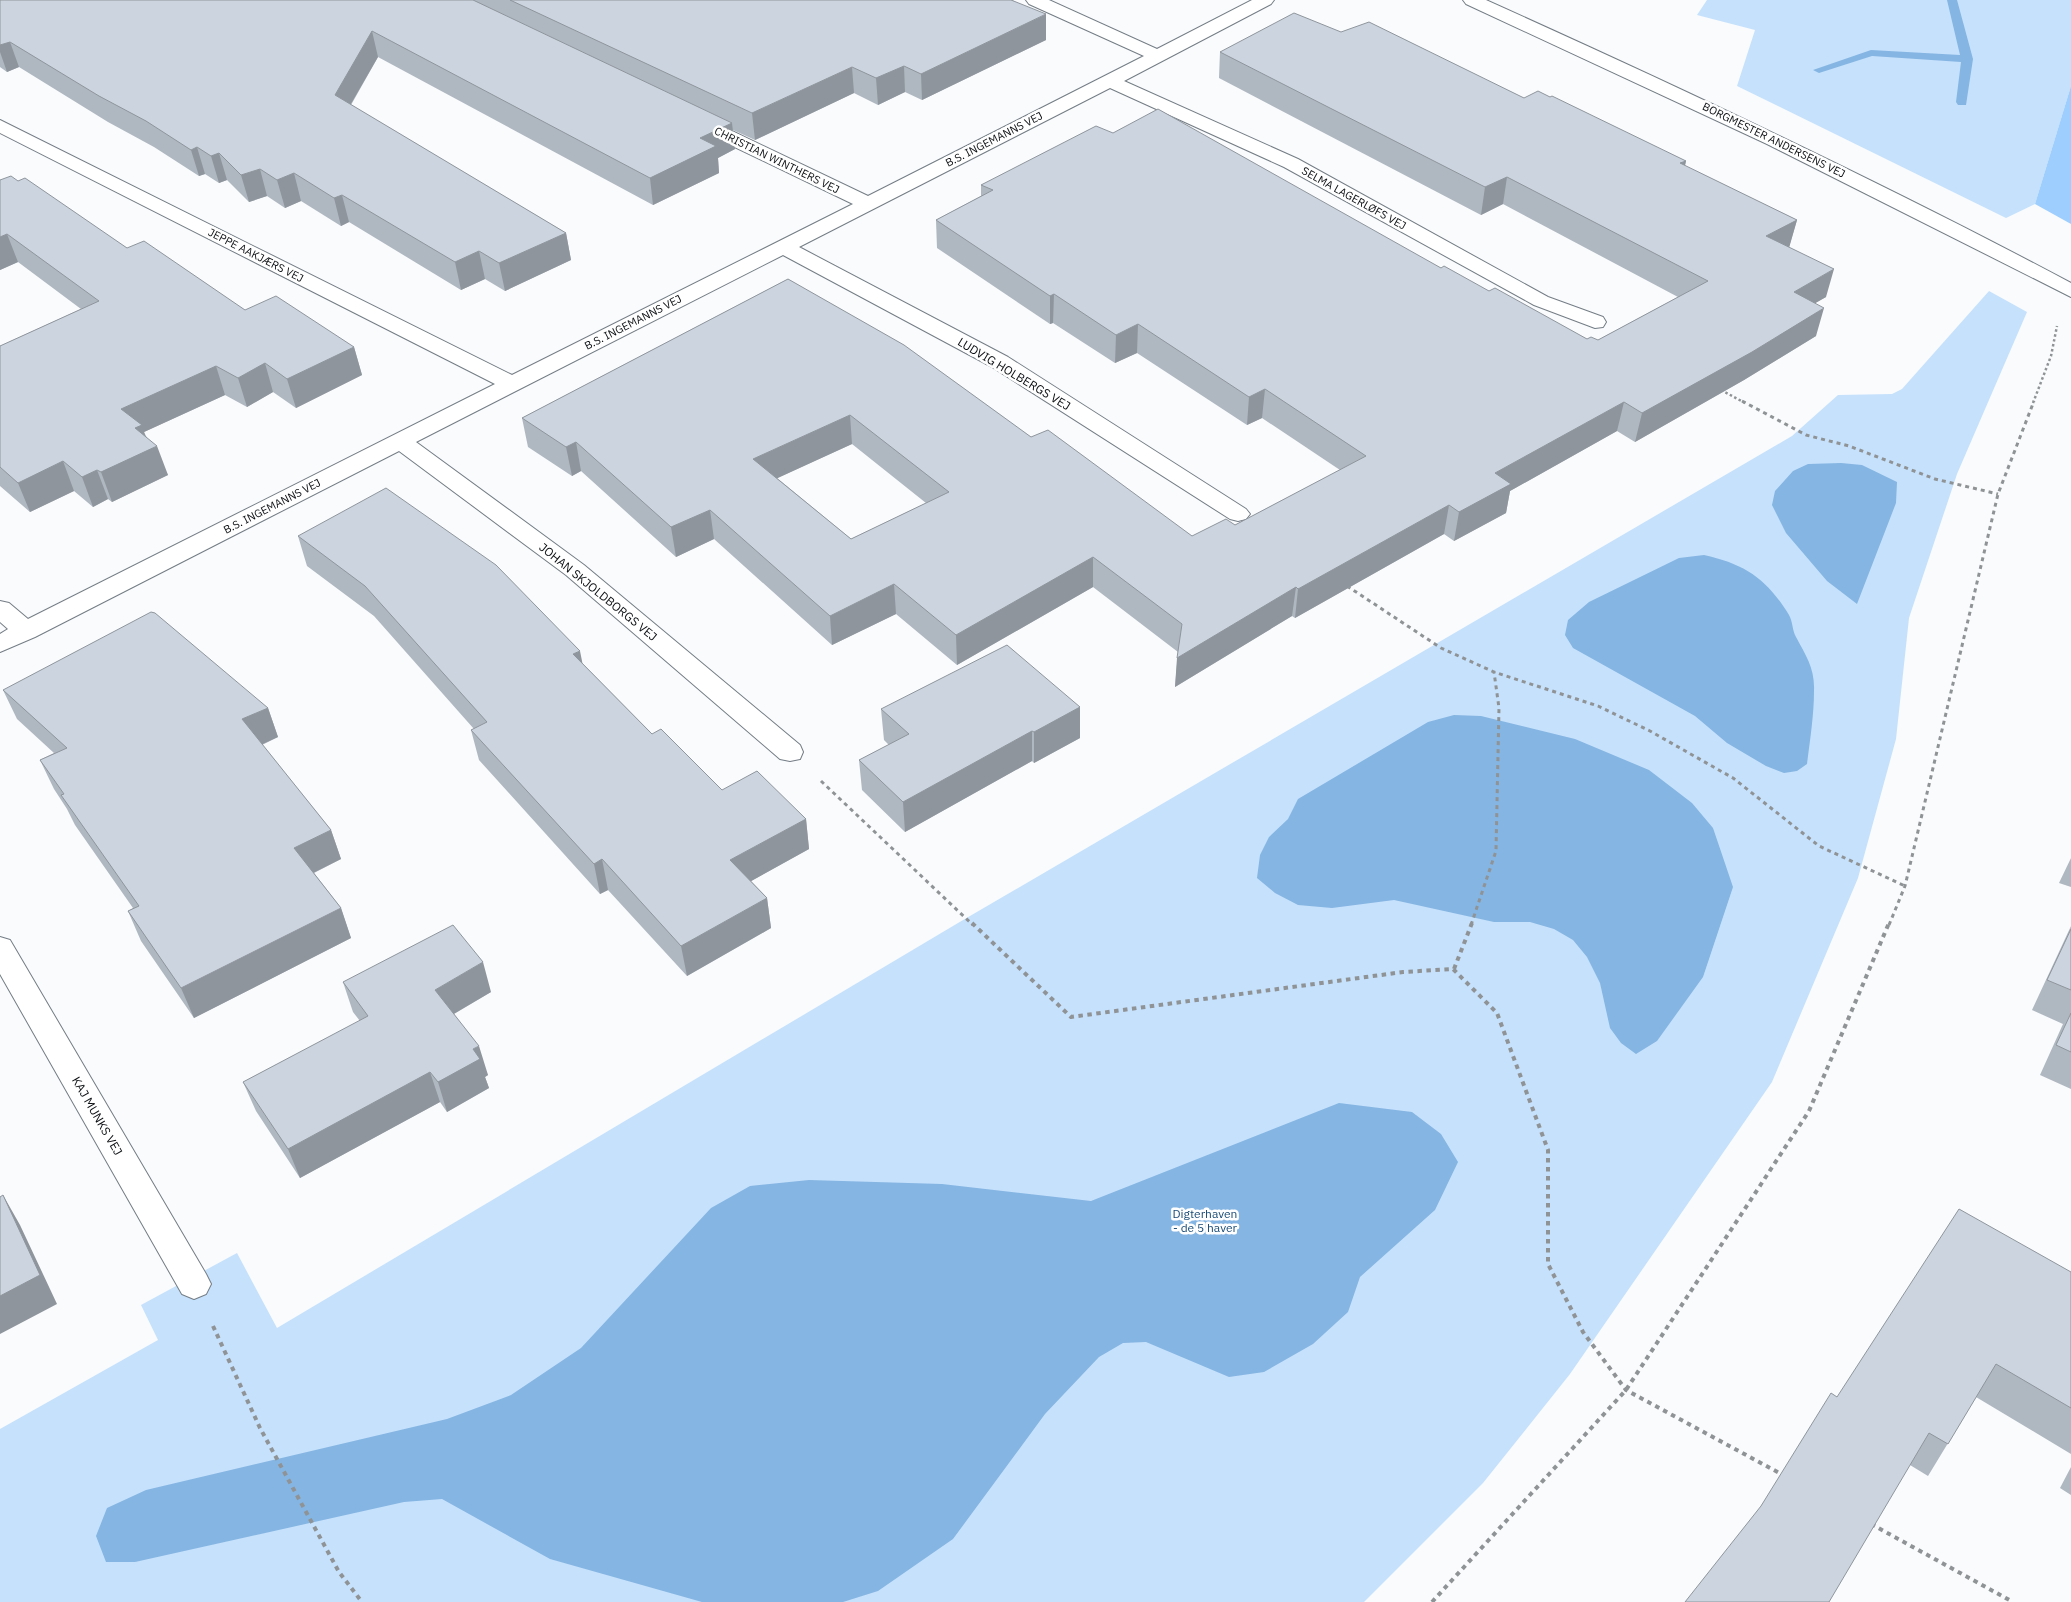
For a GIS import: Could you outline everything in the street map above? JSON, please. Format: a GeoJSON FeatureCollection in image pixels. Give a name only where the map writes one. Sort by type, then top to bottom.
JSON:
{"type":"FeatureCollection","features":[{"type":"Feature","properties":{"kind":"street"},"geometry":{"type":"LineString","coordinates":[[1035,0],[1158,56]]}},
{"type":"Feature","properties":{"kind":"street","name":"B.S. INGEMANNS VEJ"},"geometry":{"type":"LineString","coordinates":[[0,644],[1110,81],[1265,0]]}},
{"type":"Feature","properties":{"kind":"street","name":"BORGMESTER ANDERSENS VEJ"},"geometry":{"type":"LineString","coordinates":[[1472,0],[1653,81],[2069,285]]}},
{"type":"Feature","properties":{"kind":"street","name":"SELMA LAGERLØFS VEJ"},"geometry":{"type":"LineString","coordinates":[[1110,81],[1291,163],[1540,301],[1595,322]]}},
{"type":"Feature","properties":{"kind":"street","name":"CHRISTIAN WINTHERS VEJ"},"geometry":{"type":"LineString","coordinates":[[682,114],[867,204]]}},
{"type":"Feature","properties":{"kind":"street","name":"JEPPE AAKJÆRS VEJ"},"geometry":{"type":"LineString","coordinates":[[0,126],[512,384]]}},
{"type":"Feature","properties":{"kind":"street","name":"LUDVIG HOLBERGS VEJ"},"geometry":{"type":"LineString","coordinates":[[782,246],[1000,362],[1238,514]]}},
{"type":"Feature","properties":{"kind":"street","name":"JOHAN SKJOLDBORGS VEJ"},"geometry":{"type":"LineString","coordinates":[[400,441],[575,570],[790,752]]}},
{"type":"Feature","properties":{"kind":"street"},"geometry":{"type":"LineString","coordinates":[[0,609],[26,631]]}},
{"type":"Feature","properties":{"kind":"street","name":"KAJ MUNKS VEJ"},"geometry":{"type":"LineString","coordinates":[[0,948],[194,1284]]}},
{"type":"Feature","properties":{"kind":"path"},"geometry":{"type":"LineString","coordinates":[[1432,1602],[1626,1390],[1809,1111],[1905,886],[1998,494],[2050,356],[2069,285]]}},
{"type":"Feature","properties":{"kind":"path"},"geometry":{"type":"LineString","coordinates":[[1718,388],[1806,435],[1849,446],[1935,479],[1998,494]]}},
{"type":"Feature","properties":{"kind":"path"},"geometry":{"type":"LineString","coordinates":[[1343,584],[1441,648],[1494,672],[1598,706],[1650,732],[1733,778],[1818,846],[1905,886]]}},
{"type":"Feature","properties":{"kind":"path"},"geometry":{"type":"LineString","coordinates":[[1453,969],[1471,926],[1496,852],[1499,708],[1494,672]]}},
{"type":"Feature","properties":{"kind":"path"},"geometry":{"type":"LineString","coordinates":[[790,752],[1070,1017],[1403,972],[1453,969],[1497,1013],[1548,1150],[1548,1264],[1583,1332],[1626,1390],[1790,1479]]}},
{"type":"Feature","properties":{"kind":"path"},"geometry":{"type":"LineString","coordinates":[[194,1284],[260,1428],[339,1572],[362,1602]]}},
{"type":"Feature","properties":{"kind":"path"},"geometry":{"type":"LineString","coordinates":[[1867,1522],[2013,1602]]}},
{"type":"Feature","properties":{"kind":"green space"},"geometry":{"type":"Polygon","coordinates":[[[1707,0],[2071,0],[2071,86],[2035,204],[2006,218],[1737,86],[1755,30],[1697,15],[1707,0]]]}},
{"type":"Feature","properties":{"kind":"green space","name":"Digterhaven - de 5 haver"},"geometry":{"type":"Polygon","coordinates":[[[1989,291],[2027,312],[1957,474],[1909,618],[1896,739],[1858,878],[1772,1082],[1570,1374],[1483,1483],[1364,1602],[0,1602],[0,1429],[158,1340],[141,1305],[237,1253],[277,1328],[958,923],[1792,436],[1838,395],[1892,394],[1902,389],[1989,291]]]}},
{"type":"Feature","properties":{"kind":"shaded area"},"geometry":{"type":"Polygon","coordinates":[[[2071,86],[2071,224],[2035,204],[2071,86]]]}},
{"type":"Feature","properties":{"kind":"shaded area"},"geometry":{"type":"Polygon","coordinates":[[[1841,463],[1862,465],[1897,482],[1896,503],[1857,604],[1827,581],[1786,533],[1772,505],[1775,491],[1793,471],[1808,464],[1841,463]]]}},
{"type":"Feature","properties":{"kind":"shaded area"},"geometry":{"type":"Polygon","coordinates":[[[1704,555],[1743,568],[1754,575],[1772,592],[1781,602],[1790,618],[1795,634],[1809,662],[1814,683],[1813,718],[1807,764],[1797,771],[1784,773],[1766,766],[1727,743],[1695,716],[1573,648],[1565,635],[1568,620],[1589,602],[1679,558],[1704,555]]]}},
{"type":"Feature","properties":{"kind":"shaded area"},"geometry":{"type":"Polygon","coordinates":[[[1454,715],[1481,716],[1575,739],[1649,770],[1692,803],[1713,828],[1733,887],[1703,977],[1657,1041],[1636,1054],[1621,1043],[1610,1028],[1600,983],[1587,957],[1573,940],[1554,929],[1530,922],[1494,922],[1394,900],[1332,908],[1298,905],[1275,893],[1257,878],[1260,855],[1269,837],[1288,819],[1298,799],[1428,722],[1454,715]]]}},
{"type":"Feature","properties":{"kind":"shaded area"},"geometry":{"type":"Polygon","coordinates":[[[1339,1103],[1412,1112],[1441,1134],[1458,1162],[1435,1210],[1360,1277],[1348,1312],[1313,1344],[1264,1372],[1229,1377],[1146,1342],[1123,1343],[1099,1357],[1045,1414],[953,1539],[878,1591],[843,1602],[702,1602],[550,1559],[442,1499],[404,1502],[135,1562],[106,1562],[96,1536],[107,1508],[146,1490],[447,1419],[511,1395],[581,1348],[711,1208],[750,1186],[809,1180],[942,1184],[1091,1201],[1339,1103]]]}},
{"type":"Feature","properties":{"kind":"building"},"geometry":{"type":"Polygon","coordinates":[[[0,0],[473,0],[732,123],[700,138],[716,146],[650,178],[372,31],[335,95],[566,233],[499,263],[479,251],[455,262],[342,195],[334,198],[294,173],[277,180],[260,169],[241,175],[219,153],[211,156],[197,147],[191,150],[146,121],[99,96],[10,42],[0,45],[0,0]]]}},
{"type":"Feature","properties":{"kind":"building"},"geometry":{"type":"Polygon","coordinates":[[[510,0],[1011,0],[1046,14],[921,74],[904,66],[876,78],[852,67],[752,113],[510,0]]]}},
{"type":"Feature","properties":{"kind":"building"},"geometry":{"type":"Polygon","coordinates":[[[1294,13],[1341,32],[1369,22],[1524,98],[1538,91],[1550,97],[1552,96],[1686,161],[1680,163],[1797,220],[1766,236],[1834,269],[1794,292],[1824,308],[1752,352],[1642,413],[1624,402],[1495,473],[1511,484],[1459,512],[1449,505],[1298,589],[1296,587],[1177,658],[1182,624],[1093,557],[956,635],[894,584],[830,616],[710,510],[671,527],[576,442],[566,447],[522,418],[788,279],[904,345],[1031,437],[1048,430],[1192,536],[1226,519],[1235,525],[1366,456],[1265,389],[1249,397],[1138,324],[1116,335],[1054,294],[1050,296],[936,220],[993,190],[981,185],[1096,126],[1113,133],[1158,109],[1441,268],[1444,266],[1489,291],[1495,288],[1587,339],[1591,337],[1598,340],[1708,281],[1507,177],[1485,187],[1220,52],[1294,13]],[[850,415],[753,459],[851,539],[949,492],[850,415]]]}},
{"type":"Feature","properties":{"kind":"building"},"geometry":{"type":"Polygon","coordinates":[[[11,176],[18,181],[25,178],[127,248],[144,241],[245,310],[276,296],[354,347],[287,379],[265,363],[238,378],[216,366],[121,409],[142,425],[135,428],[157,446],[101,472],[97,470],[82,477],[63,461],[18,483],[0,467],[0,346],[99,301],[7,234],[0,237],[0,180],[11,176]]]}},
{"type":"Feature","properties":{"kind":"building"},"geometry":{"type":"Polygon","coordinates":[[[386,488],[496,565],[580,651],[573,654],[652,734],[661,729],[722,790],[757,771],[806,819],[730,860],[767,898],[681,946],[602,859],[594,864],[471,730],[487,722],[365,586],[298,536],[386,488]]]}},
{"type":"Feature","properties":{"kind":"building"},"geometry":{"type":"Polygon","coordinates":[[[151,612],[155,613],[268,708],[242,719],[331,830],[294,848],[341,908],[181,988],[128,911],[139,906],[61,795],[64,794],[40,760],[67,748],[3,690],[151,612]]]}},
{"type":"Feature","properties":{"kind":"building"},"geometry":{"type":"Polygon","coordinates":[[[1007,645],[1080,707],[1034,732],[1032,731],[903,802],[859,760],[909,734],[881,709],[1007,645]]]}},
{"type":"Feature","properties":{"kind":"building"},"geometry":{"type":"Polygon","coordinates":[[[453,925],[483,962],[435,990],[479,1046],[473,1049],[480,1059],[438,1082],[430,1072],[288,1149],[243,1082],[368,1016],[343,982],[453,925]]]}},
{"type":"Feature","properties":{"kind":"building"},"geometry":{"type":"Polygon","coordinates":[[[2071,929],[2071,990],[2047,980],[2071,929]]]}},
{"type":"Feature","properties":{"kind":"building"},"geometry":{"type":"Polygon","coordinates":[[[2071,1013],[2071,1052],[2056,1045],[2071,1013]]]}},
{"type":"Feature","properties":{"kind":"building"},"geometry":{"type":"Polygon","coordinates":[[[3,1195],[40,1275],[0,1296],[0,1197],[3,1195]]]}},
{"type":"Feature","properties":{"kind":"building"},"geometry":{"type":"Polygon","coordinates":[[[1959,1209],[2071,1272],[2071,1408],[1996,1364],[1948,1444],[1929,1433],[1829,1602],[1685,1602],[1761,1506],[1831,1393],[1837,1397],[1959,1209]]]}},
{"type":"Feature","properties":{"kind":"waterway"},"geometry":{"type":"LineString","coordinates":[[1952,0],[1967,59]]}},
{"type":"Feature","properties":{"kind":"waterway"},"geometry":{"type":"LineString","coordinates":[[1819,70],[1871,53],[1967,59]]}},
{"type":"Feature","properties":{"kind":"waterway"},"geometry":{"type":"LineString","coordinates":[[1962,102],[1967,59]]}}]}
